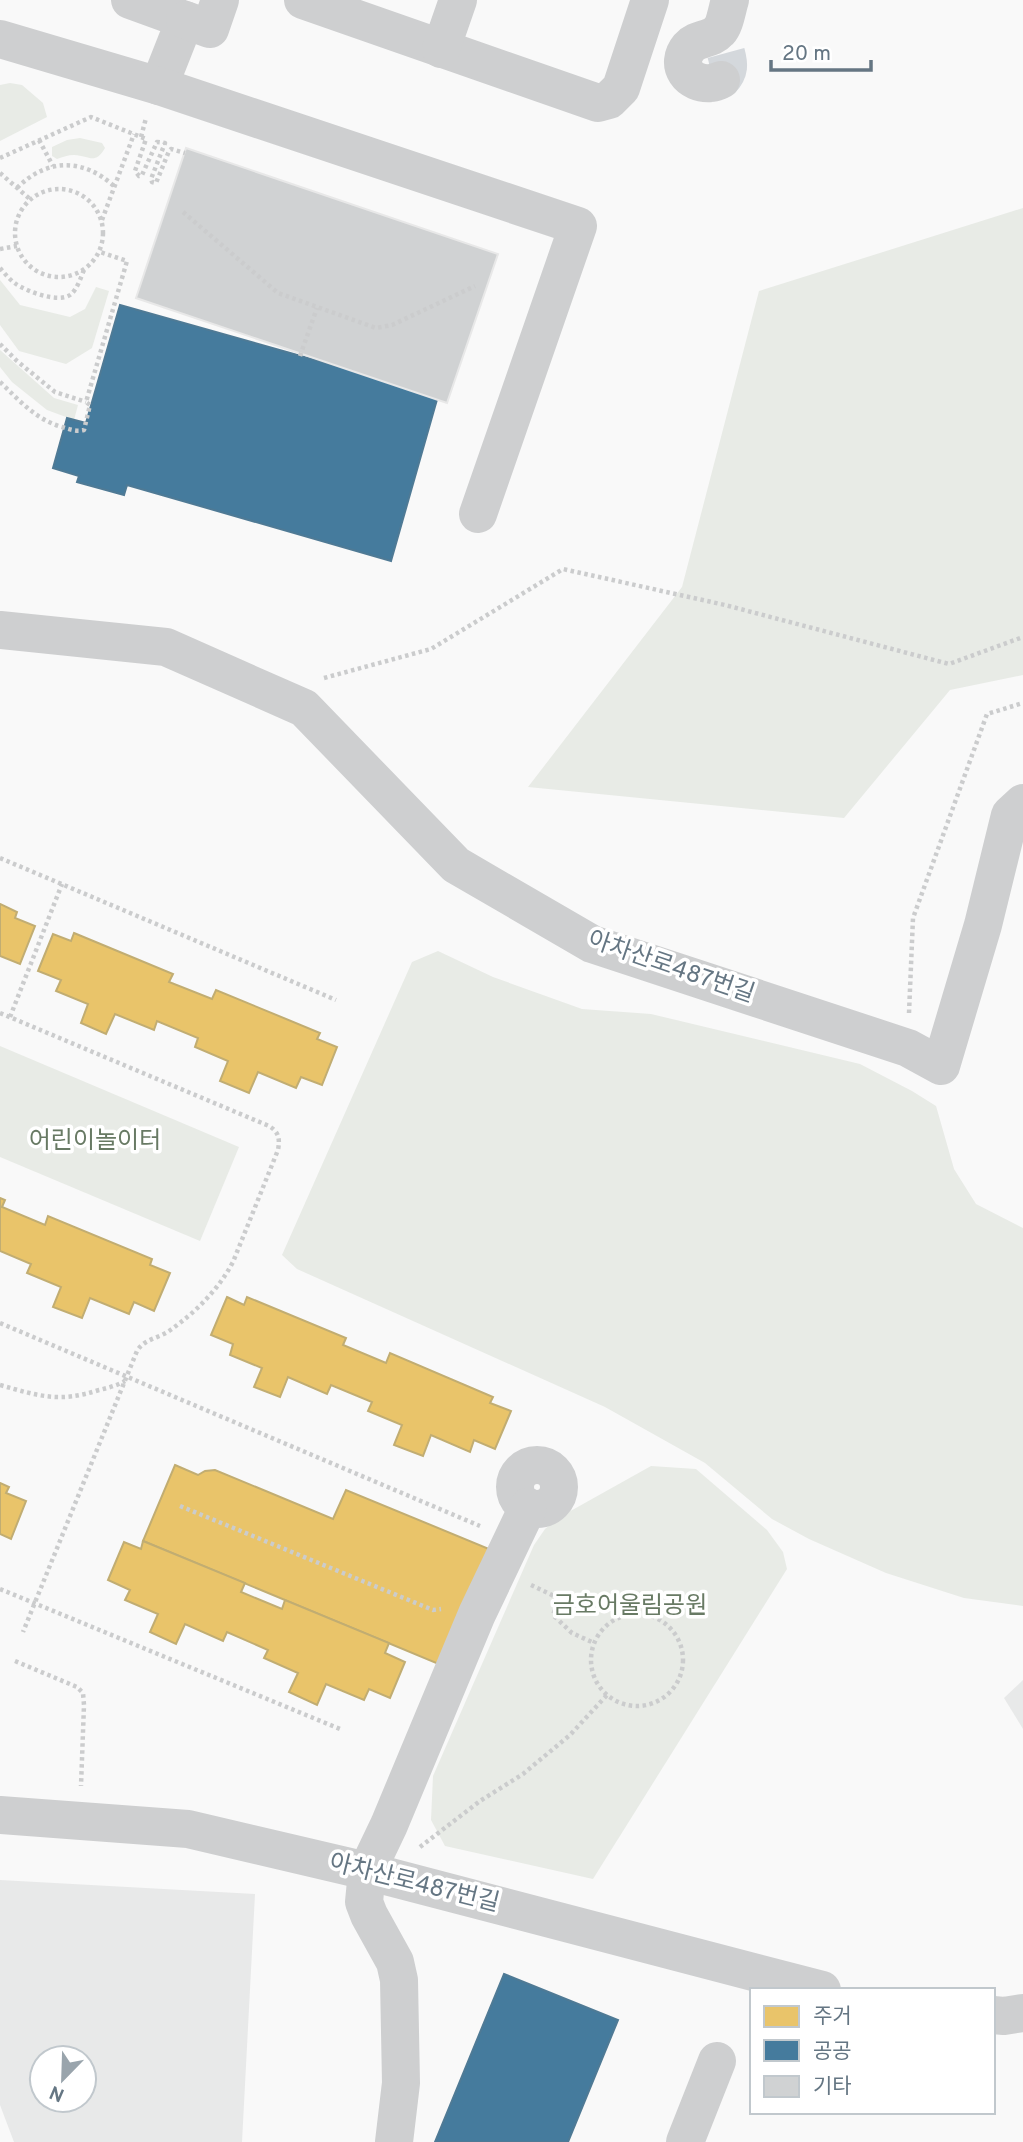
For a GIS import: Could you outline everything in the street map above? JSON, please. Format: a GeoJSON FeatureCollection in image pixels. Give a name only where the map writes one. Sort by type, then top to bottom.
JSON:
{"type":"FeatureCollection","features":[{"type":"Feature","properties":{"kind":"street"},"geometry":{"type":"LineString","coordinates":[[134,1],[210,29],[220,0]]}},
{"type":"Feature","properties":{"kind":"street"},"geometry":{"type":"LineString","coordinates":[[303,0],[598,103],[604,103],[621,88],[650,0]]}},
{"type":"Feature","properties":{"kind":"street"},"geometry":{"type":"LineString","coordinates":[[441,49],[458,0]]}},
{"type":"Feature","properties":{"kind":"street"},"geometry":{"type":"LineString","coordinates":[[721,80],[711,83],[693,78],[685,73],[683,59],[689,47],[720,30],[730,0]]}},
{"type":"Feature","properties":{"kind":"street"},"geometry":{"type":"LineString","coordinates":[[153,102],[185,20]]}},
{"type":"Feature","properties":{"kind":"street"},"geometry":{"type":"LineString","coordinates":[[0,39],[153,102],[578,226],[478,514]]}},
{"type":"Feature","properties":{"kind":"street","name":"아차산로487번길"},"geometry":{"type":"LineString","coordinates":[[0,630],[166,647],[304,708],[456,865],[592,944],[908,1048],[941,1066],[983,925],[1010,815],[1023,803]]}},
{"type":"Feature","properties":{"kind":"street"},"geometry":{"type":"LineString","coordinates":[[394,2142],[401,2083],[399,1980],[395,1962],[364,1902],[368,1871],[477,1614],[528,1507]]}},
{"type":"Feature","properties":{"kind":"street","name":"아차산로487번길"},"geometry":{"type":"LineString","coordinates":[[0,1815],[188,1829],[368,1871],[814,1988]]}},
{"type":"Feature","properties":{"kind":"street"},"geometry":{"type":"LineString","coordinates":[[995,2015],[1023,2013]]}},
{"type":"Feature","properties":{"kind":"street"},"geometry":{"type":"LineString","coordinates":[[685,2142],[717,2062]]}},
{"type":"Feature","properties":{"kind":"path"},"geometry":{"type":"LineString","coordinates":[[141,137],[153,102]]}},
{"type":"Feature","properties":{"kind":"path"},"geometry":{"type":"LineString","coordinates":[[0,158],[91,117],[146,139],[135,171],[139,176],[142,175],[157,142],[164,143],[150,179],[152,182],[156,183],[171,149],[185,153]]}},
{"type":"Feature","properties":{"kind":"path"},"geometry":{"type":"LineString","coordinates":[[101,221],[134,134]]}},
{"type":"Feature","properties":{"kind":"path"},"geometry":{"type":"LineString","coordinates":[[39,140],[54,166]]}},
{"type":"Feature","properties":{"kind":"path"},"geometry":{"type":"LineString","coordinates":[[17,188],[26,178],[46,167],[54,166],[85,168],[98,173],[114,187]]}},
{"type":"Feature","properties":{"kind":"path"},"geometry":{"type":"LineString","coordinates":[[0,173],[31,200]]}},
{"type":"Feature","properties":{"kind":"path"},"geometry":{"type":"LineString","coordinates":[[48,191],[76,193],[88,200],[101,221],[103,239],[100,252],[91,265],[79,273],[64,277],[49,276],[35,270],[23,260],[17,246],[15,231],[18,217],[25,205],[48,191]]}},
{"type":"Feature","properties":{"kind":"path"},"geometry":{"type":"LineString","coordinates":[[183,212],[278,293],[376,328],[385,327],[475,286]]}},
{"type":"Feature","properties":{"kind":"path"},"geometry":{"type":"LineString","coordinates":[[0,249],[17,246]]}},
{"type":"Feature","properties":{"kind":"path"},"geometry":{"type":"LineString","coordinates":[[86,402],[127,261],[100,252]]}},
{"type":"Feature","properties":{"kind":"path"},"geometry":{"type":"LineString","coordinates":[[0,268],[14,283],[50,297],[72,293],[85,269]]}},
{"type":"Feature","properties":{"kind":"path"},"geometry":{"type":"LineString","coordinates":[[300,356],[317,308]]}},
{"type":"Feature","properties":{"kind":"path"},"geometry":{"type":"LineString","coordinates":[[0,344],[55,392],[90,405],[84,430],[67,428],[39,418],[0,382]]}},
{"type":"Feature","properties":{"kind":"path"},"geometry":{"type":"LineString","coordinates":[[269,692],[431,649],[563,569],[725,605],[949,664],[1023,637]]}},
{"type":"Feature","properties":{"kind":"path"},"geometry":{"type":"LineString","coordinates":[[908,1048],[913,918],[987,714],[1023,703]]}},
{"type":"Feature","properties":{"kind":"path"},"geometry":{"type":"LineString","coordinates":[[0,858],[336,1000]]}},
{"type":"Feature","properties":{"kind":"path"},"geometry":{"type":"LineString","coordinates":[[10,1017],[62,884]]}},
{"type":"Feature","properties":{"kind":"path"},"geometry":{"type":"LineString","coordinates":[[0,1013],[269,1126],[275,1129],[279,1137],[278,1150],[225,1278],[186,1318],[166,1333],[141,1345],[23,1632]]}},
{"type":"Feature","properties":{"kind":"path"},"geometry":{"type":"LineString","coordinates":[[0,1323],[126,1380],[482,1527]]}},
{"type":"Feature","properties":{"kind":"path"},"geometry":{"type":"LineString","coordinates":[[0,1385],[43,1398],[61,1398],[79,1397],[126,1380]]}},
{"type":"Feature","properties":{"kind":"path"},"geometry":{"type":"LineString","coordinates":[[180,1506],[433,1610],[447,1606]]}},
{"type":"Feature","properties":{"kind":"path"},"geometry":{"type":"LineString","coordinates":[[526,1583],[556,1597],[558,1601],[553,1615],[572,1633],[594,1643]]}},
{"type":"Feature","properties":{"kind":"path"},"geometry":{"type":"LineString","coordinates":[[0,1589],[340,1729]]}},
{"type":"Feature","properties":{"kind":"path"},"geometry":{"type":"LineString","coordinates":[[643,1614],[658,1619],[671,1629],[679,1642],[683,1657],[681,1673],[675,1687],[663,1698],[649,1705],[619,1703],[597,1684],[591,1670],[590,1655],[594,1643],[602,1628],[614,1619],[643,1614]]}},
{"type":"Feature","properties":{"kind":"path"},"geometry":{"type":"LineString","coordinates":[[15,1661],[77,1687],[83,1693],[81,1787]]}},
{"type":"Feature","properties":{"kind":"path"},"geometry":{"type":"LineString","coordinates":[[416,1850],[480,1801],[523,1773],[570,1735],[607,1695]]}},
{"type":"Feature","properties":{"kind":"shaded area"},"geometry":{"type":"Polygon","coordinates":[[[1023,1680],[1023,1729],[1004,1698],[1023,1680]]]}},
{"type":"Feature","properties":{"kind":"shaded area"},"geometry":{"type":"Polygon","coordinates":[[[0,1880],[255,1894],[242,2142],[14,2142],[0,2105],[0,1880]]]}},
{"type":"Feature","properties":{"kind":"green space"},"geometry":{"type":"Polygon","coordinates":[[[0,85],[22,85],[43,103],[47,117],[0,141],[0,85]]]}},
{"type":"Feature","properties":{"kind":"green space"},"geometry":{"type":"Polygon","coordinates":[[[80,138],[102,143],[105,148],[95,158],[74,155],[57,159],[52,156],[52,147],[80,138]]]}},
{"type":"Feature","properties":{"kind":"green space"},"geometry":{"type":"Polygon","coordinates":[[[1023,208],[1023,675],[950,690],[844,818],[528,787],[682,587],[759,291],[1023,208]]]}},
{"type":"Feature","properties":{"kind":"green space"},"geometry":{"type":"Polygon","coordinates":[[[0,280],[20,305],[70,317],[85,309],[96,287],[109,291],[92,348],[66,364],[19,351],[0,325],[0,280]]]}},
{"type":"Feature","properties":{"kind":"green space"},"geometry":{"type":"Polygon","coordinates":[[[0,350],[54,398],[78,405],[74,420],[47,410],[12,382],[0,367],[0,350]]]}},
{"type":"Feature","properties":{"kind":"green space"},"geometry":{"type":"Polygon","coordinates":[[[438,951],[493,977],[582,1009],[651,1014],[860,1064],[936,1106],[954,1169],[976,1204],[1023,1228],[1023,1606],[964,1598],[886,1573],[809,1539],[772,1519],[705,1463],[605,1407],[297,1269],[282,1255],[412,962],[438,951]]]}},
{"type":"Feature","properties":{"kind":"green space","name":"어린이놀이터"},"geometry":{"type":"Polygon","coordinates":[[[0,1046],[239,1147],[200,1241],[0,1157],[0,1046]]]}},
{"type":"Feature","properties":{"kind":"green space","name":"금호어울림공원"},"geometry":{"type":"Polygon","coordinates":[[[651,1466],[696,1469],[767,1530],[783,1552],[787,1569],[593,1879],[445,1846],[431,1820],[433,1776],[534,1545],[545,1529],[558,1518],[651,1466]]]}},
{"type":"Feature","properties":{"kind":"building: 주거"},"geometry":{"type":"Polygon","coordinates":[[[0,904],[17,912],[15,918],[35,926],[20,964],[0,956],[0,904]]]}},
{"type":"Feature","properties":{"kind":"building: 주거"},"geometry":{"type":"Polygon","coordinates":[[[74,933],[173,974],[169,982],[212,999],[216,990],[320,1033],[317,1039],[337,1047],[322,1085],[301,1077],[296,1088],[258,1072],[249,1093],[220,1081],[228,1061],[195,1047],[198,1038],[157,1021],[154,1030],[115,1014],[106,1034],[81,1023],[88,1004],[56,991],[61,980],[38,971],[53,934],[71,941],[74,933]]]}},
{"type":"Feature","properties":{"kind":"building: 주거"},"geometry":{"type":"Polygon","coordinates":[[[0,1198],[5,1200],[2,1207],[45,1225],[48,1216],[152,1259],[150,1265],[170,1273],[154,1311],[134,1302],[129,1314],[90,1298],[82,1318],[53,1307],[61,1287],[27,1273],[31,1264],[0,1251],[0,1198]]]}},
{"type":"Feature","properties":{"kind":"building: 주거"},"geometry":{"type":"Polygon","coordinates":[[[227,1297],[244,1305],[247,1297],[346,1338],[343,1345],[386,1363],[390,1353],[493,1397],[490,1403],[511,1411],[495,1449],[474,1440],[470,1452],[431,1435],[423,1456],[394,1445],[402,1425],[368,1411],[372,1402],[331,1385],[327,1394],[288,1377],[280,1397],[254,1387],[262,1368],[230,1355],[233,1344],[211,1335],[227,1297]]]}},
{"type":"Feature","properties":{"kind":"building: 주거"},"geometry":{"type":"Polygon","coordinates":[[[175,1465],[198,1475],[215,1470],[333,1519],[346,1490],[489,1549],[441,1665],[143,1541],[175,1465]]]}},
{"type":"Feature","properties":{"kind":"building: 주거"},"geometry":{"type":"Polygon","coordinates":[[[0,1483],[9,1487],[6,1493],[26,1501],[11,1539],[0,1534],[0,1483]]]}},
{"type":"Feature","properties":{"kind":"building: 주거"},"geometry":{"type":"Polygon","coordinates":[[[143,1541],[245,1583],[241,1592],[282,1609],[285,1600],[389,1643],[385,1653],[405,1662],[390,1698],[369,1689],[364,1700],[326,1684],[317,1705],[289,1692],[298,1673],[264,1658],[268,1650],[227,1632],[223,1641],[185,1624],[176,1644],[150,1632],[158,1614],[125,1600],[130,1590],[108,1580],[124,1542],[141,1549],[143,1541]]]}},
{"type":"Feature","properties":{"kind":"building: 공공"},"geometry":{"type":"Polygon","coordinates":[[[120,305],[340,367],[344,354],[442,382],[391,561],[127,485],[124,495],[77,482],[79,476],[53,468],[67,418],[86,423],[120,305]]]}},
{"type":"Feature","properties":{"kind":"building: 공공"},"geometry":{"type":"Polygon","coordinates":[[[504,1974],[618,2020],[568,2142],[435,2142],[504,1974]]]}},
{"type":"Feature","properties":{"kind":"building: 기타"},"geometry":{"type":"Polygon","coordinates":[[[186,148],[498,254],[447,403],[136,298],[186,148]]]}},
{"type":"Feature","properties":{"kind":"tunnel"},"geometry":{"type":"LineString","coordinates":[[721,80],[728,67],[726,53]]}}]}
